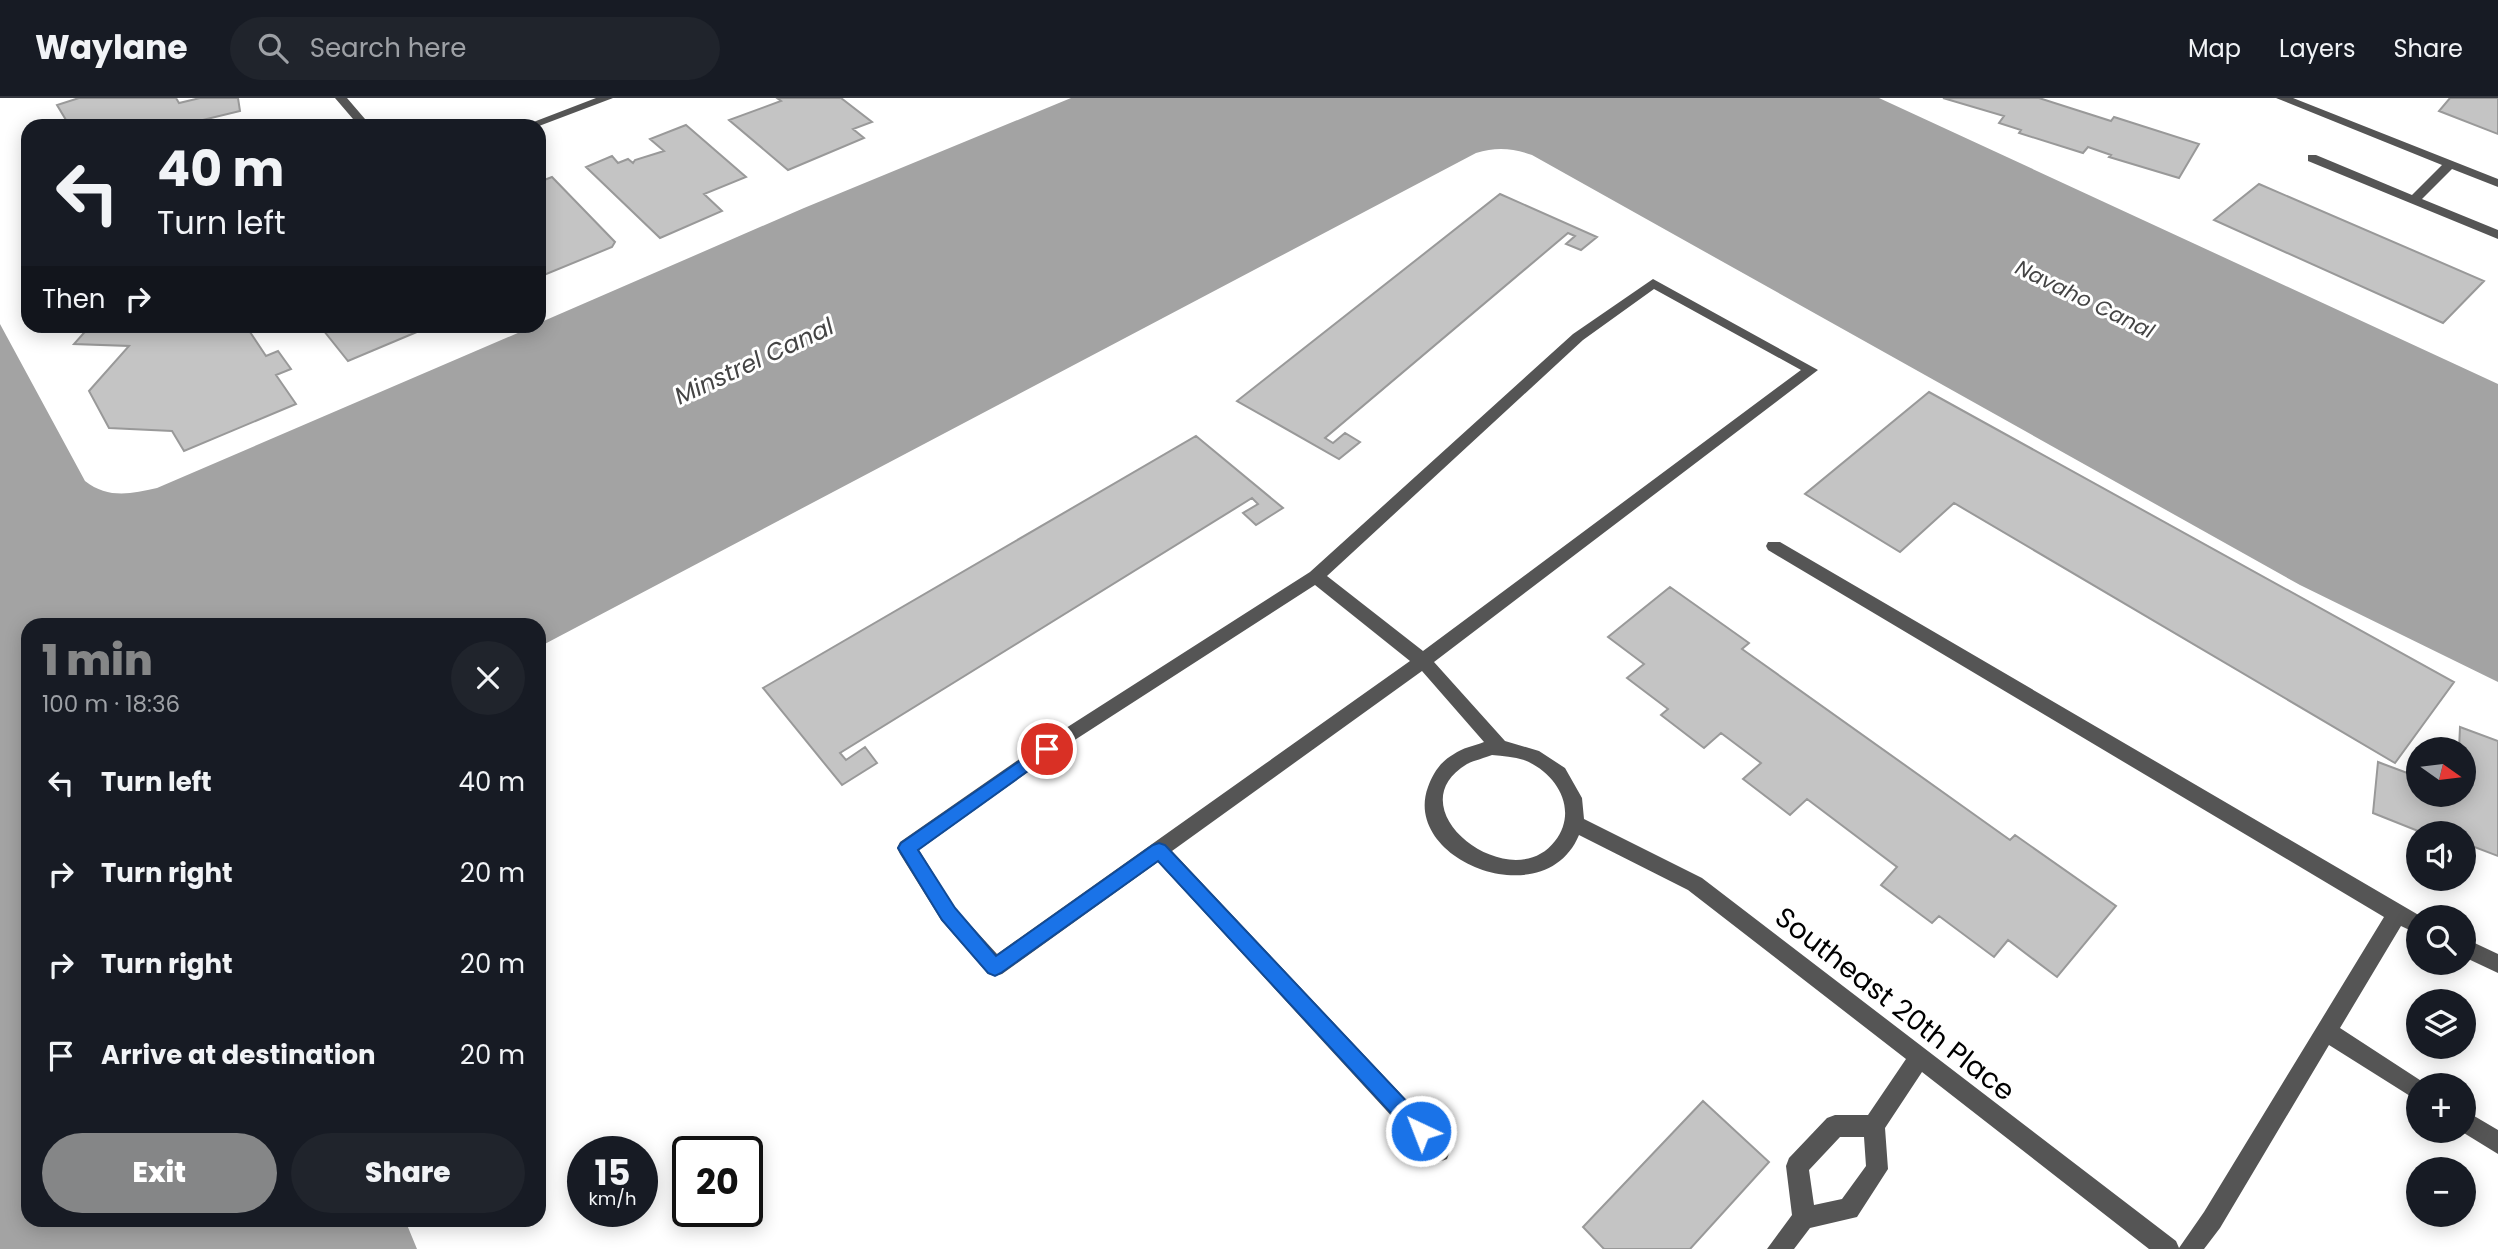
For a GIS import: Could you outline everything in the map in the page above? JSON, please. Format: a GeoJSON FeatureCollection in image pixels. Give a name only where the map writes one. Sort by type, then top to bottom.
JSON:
{"type":"FeatureCollection","features":[{"type":"Feature","properties":{"kind":"street"},"geometry":{"type":"LineString","coordinates":[[341,98],[359,119]]}},
{"type":"Feature","properties":{"kind":"street"},"geometry":{"type":"LineString","coordinates":[[546,120],[607,98]]}},
{"type":"Feature","properties":{"kind":"street"},"geometry":{"type":"LineString","coordinates":[[2282,98],[2498,183]]}},
{"type":"Feature","properties":{"kind":"street"},"geometry":{"type":"LineString","coordinates":[[2312,158],[2498,235]]}},
{"type":"Feature","properties":{"kind":"street"},"geometry":{"type":"LineString","coordinates":[[2414,200],[2450,164]]}},
{"type":"Feature","properties":{"kind":"street"},"geometry":{"type":"LineString","coordinates":[[1653,283],[1811,370],[1423,661],[995,967],[948,914],[907,848],[1047,749],[1316,576],[1578,337],[1653,283]]}},
{"type":"Feature","properties":{"kind":"street"},"geometry":{"type":"LineString","coordinates":[[1774,546],[2406,919]]}},
{"type":"Feature","properties":{"kind":"street"},"geometry":{"type":"LineString","coordinates":[[1316,576],[1423,661],[1500,748]]}},
{"type":"Feature","properties":{"kind":"street"},"geometry":{"type":"LineString","coordinates":[[1500,748],[1535,756],[1555,769],[1568,785],[1575,805],[1575,824],[1567,842],[1552,858],[1531,866],[1506,868],[1481,862],[1460,850],[1443,833],[1435,814],[1434,793],[1440,776],[1453,762],[1471,751],[1500,748]]}},
{"type":"Feature","properties":{"kind":"street","name":"Southeast 20th Place"},"geometry":{"type":"LineString","coordinates":[[1575,824],[1695,884],[2168,1249]]}},
{"type":"Feature","properties":{"kind":"street"},"geometry":{"type":"LineString","coordinates":[[1159,850],[1439,1151]]}},
{"type":"Feature","properties":{"kind":"street"},"geometry":{"type":"LineString","coordinates":[[2190,1249],[2212,1220],[2397,914]]}},
{"type":"Feature","properties":{"kind":"street"},"geometry":{"type":"LineString","coordinates":[[2476,953],[2498,964]]}},
{"type":"Feature","properties":{"kind":"street"},"geometry":{"type":"LineString","coordinates":[[2326,1031],[2406,1083]]}},
{"type":"Feature","properties":{"kind":"street"},"geometry":{"type":"LineString","coordinates":[[1779,1249],[1804,1218],[1849,1209],[1877,1169],[1874,1126],[1919,1058]]}},
{"type":"Feature","properties":{"kind":"street"},"geometry":{"type":"LineString","coordinates":[[1804,1218],[1797,1166],[1835,1126],[1874,1126]]}},
{"type":"Feature","properties":{"kind":"street"},"geometry":{"type":"LineString","coordinates":[[2476,1129],[2498,1143]]}},
{"type":"Feature","properties":{"kind":"water"},"geometry":{"type":"Polygon","coordinates":[[[1071,98],[1879,98],[2498,384],[2498,682],[2300,585],[1532,155],[1504,149],[1483,151],[546,643],[546,618],[21,618],[21,1227],[408,1227],[417,1249],[0,1249],[0,324],[85,481],[102,491],[129,493],[157,488],[518,333],[546,333],[546,320],[804,208],[1071,98]]]}},
{"type":"Feature","properties":{"kind":"building"},"geometry":{"type":"Polygon","coordinates":[[[79,98],[176,98],[179,103],[200,98],[238,98],[240,111],[207,119],[65,119],[57,105],[79,98]]]}},
{"type":"Feature","properties":{"kind":"building"},"geometry":{"type":"Polygon","coordinates":[[[777,98],[841,98],[872,122],[853,129],[864,138],[788,170],[729,120],[781,101],[777,98]]]}},
{"type":"Feature","properties":{"kind":"building"},"geometry":{"type":"Polygon","coordinates":[[[1943,98],[2039,98],[2111,121],[2114,117],[2199,144],[2179,178],[2109,157],[2111,155],[2088,147],[2083,153],[2019,133],[2021,130],[1999,123],[2004,116],[1943,98]]]}},
{"type":"Feature","properties":{"kind":"building"},"geometry":{"type":"Polygon","coordinates":[[[2450,98],[2498,98],[2498,134],[2439,111],[2450,98]]]}},
{"type":"Feature","properties":{"kind":"building"},"geometry":{"type":"Polygon","coordinates":[[[686,125],[746,177],[704,194],[722,211],[660,238],[586,167],[612,156],[618,163],[628,159],[633,163],[664,151],[650,139],[686,125]]]}},
{"type":"Feature","properties":{"kind":"building"},"geometry":{"type":"Polygon","coordinates":[[[552,177],[615,242],[612,247],[546,274],[546,179],[552,177]]]}},
{"type":"Feature","properties":{"kind":"building"},"geometry":{"type":"Polygon","coordinates":[[[2259,184],[2484,281],[2443,323],[2214,220],[2259,184]]]}},
{"type":"Feature","properties":{"kind":"building"},"geometry":{"type":"Polygon","coordinates":[[[1500,194],[1597,237],[1581,250],[1566,244],[1575,236],[1568,233],[1325,438],[1333,443],[1345,433],[1360,442],[1339,459],[1237,401],[1500,194]]]}},
{"type":"Feature","properties":{"kind":"building"},"geometry":{"type":"Polygon","coordinates":[[[84,333],[251,333],[266,356],[278,351],[291,369],[276,375],[296,404],[184,451],[172,431],[109,428],[89,391],[129,346],[74,344],[84,333]]]}},
{"type":"Feature","properties":{"kind":"building"},"geometry":{"type":"Polygon","coordinates":[[[326,333],[414,333],[348,361],[326,333]]]}},
{"type":"Feature","properties":{"kind":"building"},"geometry":{"type":"Polygon","coordinates":[[[1929,392],[2454,682],[2414,737],[2406,737],[2406,748],[2395,763],[1954,503],[1900,552],[1805,494],[1929,392]]]}},
{"type":"Feature","properties":{"kind":"building"},"geometry":{"type":"Polygon","coordinates":[[[1196,436],[1283,508],[1256,525],[1243,513],[1258,504],[1252,498],[840,753],[846,760],[865,747],[877,763],[842,785],[763,688],[1196,436]]]}},
{"type":"Feature","properties":{"kind":"building"},"geometry":{"type":"Polygon","coordinates":[[[1670,587],[1749,643],[1742,649],[2010,840],[2015,835],[2116,906],[2057,977],[2008,940],[1994,957],[1939,916],[1932,923],[1881,885],[1897,867],[1807,799],[1790,815],[1743,779],[1761,763],[1721,733],[1704,748],[1661,715],[1668,709],[1627,678],[1644,664],[1608,637],[1670,587]]]}},
{"type":"Feature","properties":{"kind":"building"},"geometry":{"type":"Polygon","coordinates":[[[2460,727],[2498,741],[2498,856],[2476,848],[2476,821],[2406,821],[2406,826],[2373,813],[2378,762],[2406,772],[2406,807],[2476,807],[2476,737],[2460,737],[2460,727]]]}},
{"type":"Feature","properties":{"kind":"building"},"geometry":{"type":"Polygon","coordinates":[[[1703,1101],[1769,1162],[1690,1249],[1604,1249],[1583,1227],[1703,1101]]]}},
{"type":"Feature","properties":{"kind":"route"},"geometry":{"type":"LineString","coordinates":[[1047,749],[907,848],[948,914],[995,967],[1159,850],[1421,1131]]}},
{"type":"Feature","properties":{"kind":"water label","name":"Navaho Canal"},"geometry":{"type":"Point","coordinates":[2085,299]}},
{"type":"Feature","properties":{"kind":"water label","name":"Minstrel Canal"},"geometry":{"type":"Point","coordinates":[754,361]}}]}
